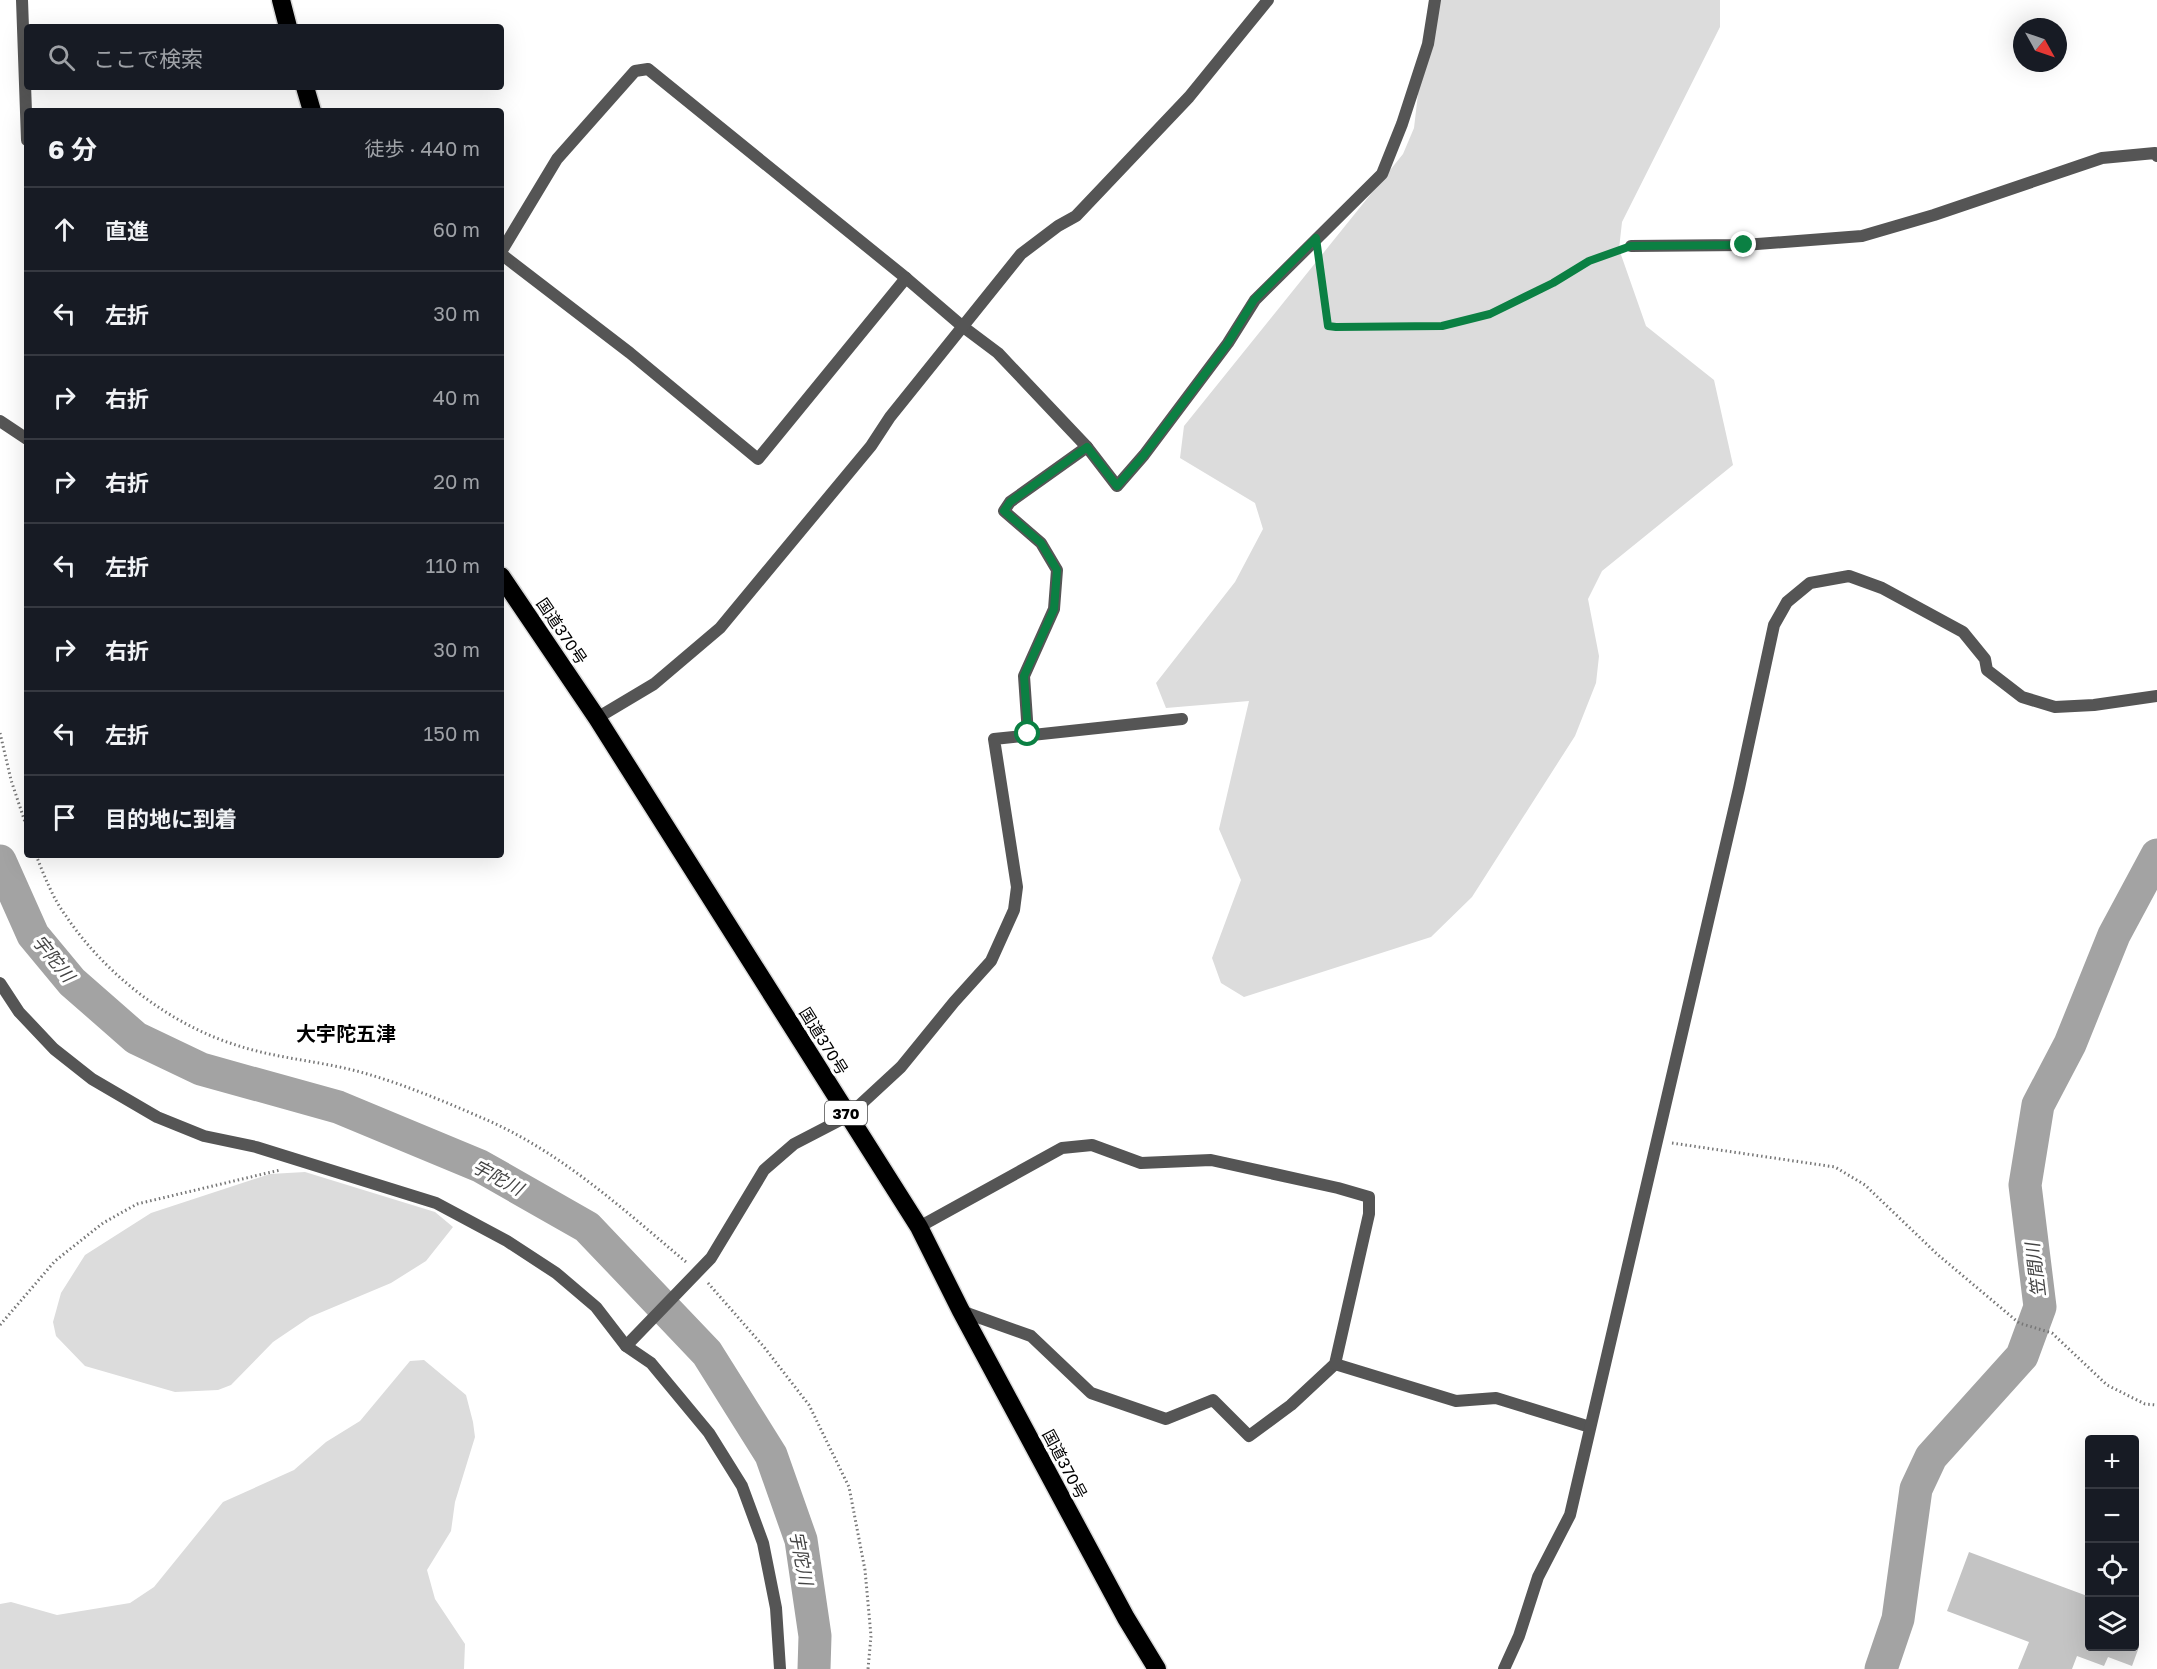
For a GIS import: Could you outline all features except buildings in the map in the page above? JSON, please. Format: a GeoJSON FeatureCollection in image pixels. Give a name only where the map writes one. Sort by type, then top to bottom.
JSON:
{"type":"FeatureCollection","features":[{"type":"Feature","properties":{"kind":"highway"},"geometry":{"type":"LineString","coordinates":[[281,0],[287,24]]}},
{"type":"Feature","properties":{"kind":"highway"},"geometry":{"type":"LineString","coordinates":[[306,90],[311,108]]}},
{"type":"Feature","properties":{"kind":"highway","name":"国道370号"},"geometry":{"type":"LineString","coordinates":[[504,580],[597,718],[919,1227],[961,1311],[1126,1618],[1157,1669]]}},
{"type":"Feature","properties":{"kind":"street"},"geometry":{"type":"LineString","coordinates":[[22,0],[24,56]]}},
{"type":"Feature","properties":{"kind":"street"},"geometry":{"type":"LineString","coordinates":[[597,718],[654,684],[720,628],[871,446],[891,417],[1021,254],[1058,226],[1076,216],[1189,97],[1269,0]]}},
{"type":"Feature","properties":{"kind":"street"},"geometry":{"type":"LineString","coordinates":[[504,248],[557,159],[635,71],[648,69],[906,278],[962,327],[998,353],[1087,447],[1117,486],[1144,455],[1228,343],[1254,300],[1382,174],[1402,124],[1428,44],[1435,0]]}},
{"type":"Feature","properties":{"kind":"street"},"geometry":{"type":"LineString","coordinates":[[25,90],[26,108]]}},
{"type":"Feature","properties":{"kind":"street"},"geometry":{"type":"LineString","coordinates":[[1631,246],[1744,245],[1862,236],[1934,215],[2102,158],[2155,153],[2157,156]]}},
{"type":"Feature","properties":{"kind":"street"},"geometry":{"type":"LineString","coordinates":[[504,255],[630,353],[758,459],[906,278]]}},
{"type":"Feature","properties":{"kind":"street"},"geometry":{"type":"LineString","coordinates":[[0,421],[24,437]]}},
{"type":"Feature","properties":{"kind":"street"},"geometry":{"type":"LineString","coordinates":[[1028,734],[1024,676],[1054,609],[1057,570],[1041,543],[1004,511],[1010,502],[1087,447]]}},
{"type":"Feature","properties":{"kind":"street"},"geometry":{"type":"LineString","coordinates":[[1504,1669],[1519,1636],[1538,1577],[1570,1515],[1739,788],[1774,626],[1787,602],[1810,583],[1849,576],[1882,588],[1963,632],[1985,659],[1987,670],[2022,697],[2055,707],[2094,705],[2157,696]]}},
{"type":"Feature","properties":{"kind":"street"},"geometry":{"type":"LineString","coordinates":[[628,1343],[711,1258],[764,1170],[794,1144],[848,1116],[901,1067],[991,961],[1014,910],[1017,887],[994,739],[1182,719]]}},
{"type":"Feature","properties":{"kind":"street"},"geometry":{"type":"LineString","coordinates":[[0,983],[19,1012],[54,1049],[92,1079],[148,1112],[204,1136],[256,1147],[436,1203],[507,1241],[556,1273],[596,1307],[628,1343],[651,1363],[709,1433],[742,1486],[764,1543],[776,1608],[780,1669]]}},
{"type":"Feature","properties":{"kind":"street"},"geometry":{"type":"LineString","coordinates":[[919,1227],[1062,1148],[1092,1145],[1141,1163],[1211,1160],[1369,1197],[1369,1214],[1335,1364],[1291,1405],[1250,1436],[1213,1400],[1166,1419],[1091,1393],[1031,1336],[961,1311]]}},
{"type":"Feature","properties":{"kind":"street"},"geometry":{"type":"LineString","coordinates":[[1335,1364],[1456,1401],[1496,1398],[1590,1427]]}},
{"type":"Feature","properties":{"kind":"path"},"geometry":{"type":"LineString","coordinates":[[1316,238],[1328,326],[1336,327],[1442,326],[1490,314],[1553,283],[1589,261],[1631,246]]}},
{"type":"Feature","properties":{"kind":"path"},"geometry":{"type":"LineString","coordinates":[[0,733],[11,780],[24,819]]}},
{"type":"Feature","properties":{"kind":"path"},"geometry":{"type":"LineString","coordinates":[[37,858],[64,915],[92,950],[137,991],[173,1017],[202,1033],[237,1046],[364,1073],[490,1121],[549,1154],[607,1195],[696,1274],[764,1347],[808,1405],[849,1487],[865,1570],[871,1636],[868,1669]]}},
{"type":"Feature","properties":{"kind":"path"},"geometry":{"type":"LineString","coordinates":[[1656,1141],[1835,1167],[1865,1185],[1937,1254],[2019,1323],[2052,1333],[2107,1385],[2145,1404],[2157,1405]]}},
{"type":"Feature","properties":{"kind":"path"},"geometry":{"type":"LineString","coordinates":[[0,1325],[56,1261],[117,1215],[137,1204],[309,1163]]}},
{"type":"Feature","properties":{"kind":"shaded area"},"geometry":{"type":"Polygon","coordinates":[[[1429,0],[1720,0],[1720,27],[1622,222],[1619,249],[1646,326],[1714,380],[1733,465],[1602,571],[1588,599],[1599,656],[1596,683],[1575,736],[1472,897],[1431,937],[1244,997],[1221,983],[1212,958],[1241,880],[1219,829],[1249,701],[1166,708],[1156,683],[1235,582],[1263,529],[1255,503],[1180,458],[1184,426],[1403,154],[1414,128],[1429,0]]]}},
{"type":"Feature","properties":{"kind":"shaded area"},"geometry":{"type":"Polygon","coordinates":[[[305,1172],[435,1212],[453,1227],[426,1261],[391,1283],[310,1317],[273,1342],[231,1385],[218,1390],[175,1392],[85,1366],[56,1336],[53,1322],[61,1293],[85,1255],[151,1213],[270,1174],[305,1172]]]}},
{"type":"Feature","properties":{"kind":"shaded area"},"geometry":{"type":"Polygon","coordinates":[[[424,1360],[466,1395],[475,1437],[455,1502],[451,1531],[427,1570],[435,1599],[465,1644],[464,1669],[0,1669],[0,1604],[11,1602],[57,1615],[130,1603],[154,1587],[223,1502],[294,1470],[326,1442],[360,1421],[410,1361],[424,1360]]]}},
{"type":"Feature","properties":{"kind":"waterway","name":"笠間川"},"geometry":{"type":"LineString","coordinates":[[1881,1669],[1898,1619],[1916,1489],[1931,1457],[2022,1356],[2040,1307],[2025,1185],[2038,1105],[2070,1044],[2114,935],[2157,855]]}},
{"type":"Feature","properties":{"kind":"waterway","name":"宇陀川"},"geometry":{"type":"LineString","coordinates":[[0,861],[33,935],[72,982],[136,1038],[201,1069],[338,1107],[480,1166],[587,1227],[707,1353],[771,1455],[801,1540],[815,1636],[814,1669]]}},
{"type":"Feature","properties":{"kind":"district","name":"大宇陀五津"},"geometry":{"type":"Point","coordinates":[346,1033]}},
{"type":"Feature","properties":{"kind":"route"},"geometry":{"type":"LineString","coordinates":[[1028,734],[1024,676],[1054,609],[1057,570],[1041,543],[1004,511],[1010,502],[1087,447],[1117,486],[1144,455],[1228,343],[1254,300],[1316,238],[1328,326],[1336,327],[1442,326],[1490,314],[1553,283],[1564,274],[1589,261],[1631,246],[1744,245]]}}]}
